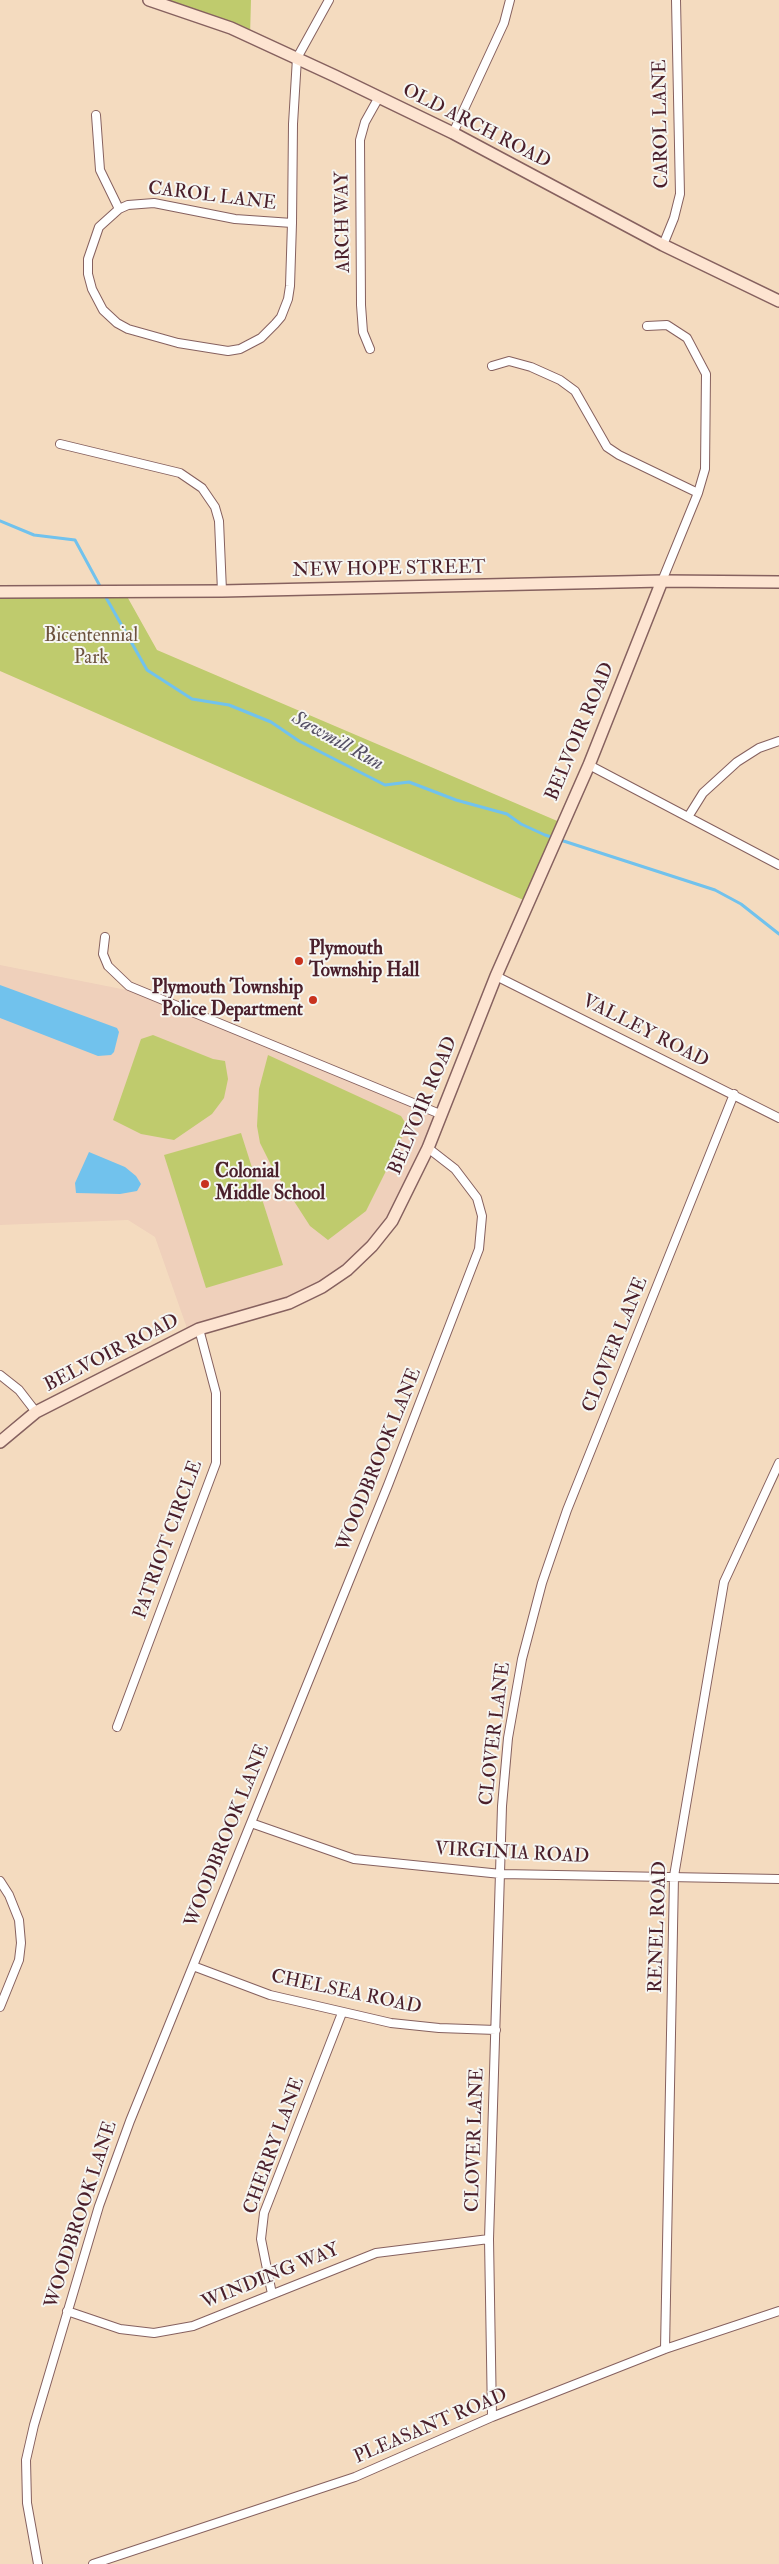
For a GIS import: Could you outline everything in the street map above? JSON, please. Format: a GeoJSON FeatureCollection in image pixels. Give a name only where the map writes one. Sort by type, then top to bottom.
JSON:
{"type":"FeatureCollection","features":[{"type":"Feature","properties":{"kind":"street","name":"OLD ARCH ROAD"},"geometry":{"type":"LineString","coordinates":[[150,0],[230,28],[379,97],[452,133],[663,245],[779,301]]}},
{"type":"Feature","properties":{"kind":"street","name":"CAROL LANE"},"geometry":{"type":"LineString","coordinates":[[292,223],[235,219],[154,203],[128,205],[119,209],[99,227],[88,259],[88,274],[92,289],[103,310],[117,323],[128,329],[178,343],[228,351],[240,349],[261,338],[281,317],[290,286],[292,223],[297,58],[329,0]]}},
{"type":"Feature","properties":{"kind":"street"},"geometry":{"type":"LineString","coordinates":[[452,133],[504,23],[510,0]]}},
{"type":"Feature","properties":{"kind":"street","name":"CAROL LANE"},"geometry":{"type":"LineString","coordinates":[[663,245],[674,218],[680,194],[676,0]]}},
{"type":"Feature","properties":{"kind":"street","name":"ARCH WAY"},"geometry":{"type":"LineString","coordinates":[[370,349],[363,332],[361,305],[360,140],[365,122],[379,97]]}},
{"type":"Feature","properties":{"kind":"street"},"geometry":{"type":"LineString","coordinates":[[96,115],[100,170],[119,209]]}},
{"type":"Feature","properties":{"kind":"street"},"geometry":{"type":"LineString","coordinates":[[647,326],[667,326],[686,338],[694,347],[706,374],[705,469],[698,493],[662,581]]}},
{"type":"Feature","properties":{"kind":"street"},"geometry":{"type":"LineString","coordinates":[[492,366],[509,361],[531,367],[560,380],[575,391],[607,447],[619,455],[698,493]]}},
{"type":"Feature","properties":{"kind":"street"},"geometry":{"type":"LineString","coordinates":[[60,444],[180,473],[202,488],[215,507],[219,521],[222,591]]}},
{"type":"Feature","properties":{"kind":"street","name":"NEW HOPE STREET"},"geometry":{"type":"LineString","coordinates":[[0,592],[222,591],[662,581],[779,582]]}},
{"type":"Feature","properties":{"kind":"street","name":"BELVOIR ROAD"},"geometry":{"type":"LineString","coordinates":[[0,1442],[36,1412],[199,1329],[289,1303],[322,1287],[347,1270],[372,1246],[392,1222],[428,1148],[496,976],[589,765],[662,581]]}},
{"type":"Feature","properties":{"kind":"street"},"geometry":{"type":"LineString","coordinates":[[688,817],[703,793],[736,762],[759,748],[779,741]]}},
{"type":"Feature","properties":{"kind":"street"},"geometry":{"type":"LineString","coordinates":[[589,765],[779,865]]}},
{"type":"Feature","properties":{"kind":"street"},"geometry":{"type":"LineString","coordinates":[[104,937],[104,954],[108,966],[129,986],[440,1114]]}},
{"type":"Feature","properties":{"kind":"street","name":"VALLEY ROAD"},"geometry":{"type":"LineString","coordinates":[[496,976],[779,1118]]}},
{"type":"Feature","properties":{"kind":"street","name":"CLOVER LANE"},"geometry":{"type":"LineString","coordinates":[[492,2417],[489,2239],[502,1806],[508,1738],[522,1659],[542,1583],[567,1510],[734,1094]]}},
{"type":"Feature","properties":{"kind":"street","name":"WOODBROOK LANE"},"geometry":{"type":"LineString","coordinates":[[38,2564],[27,2504],[26,2460],[34,2425],[99,2206],[130,2121],[388,1485],[479,1249],[482,1216],[477,1198],[455,1169],[428,1148]]}},
{"type":"Feature","properties":{"kind":"street","name":"PATRIOT CIRCLE"},"geometry":{"type":"LineString","coordinates":[[117,1727],[216,1463],[216,1393],[199,1329]]}},
{"type":"Feature","properties":{"kind":"street"},"geometry":{"type":"LineString","coordinates":[[0,1375],[19,1390],[36,1412]]}},
{"type":"Feature","properties":{"kind":"street","name":"RENEL ROAD"},"geometry":{"type":"LineString","coordinates":[[665,2349],[674,1876],[724,1582],[779,1463]]}},
{"type":"Feature","properties":{"kind":"street","name":"VIRGINIA ROAD"},"geometry":{"type":"LineString","coordinates":[[251,1823],[354,1859],[501,1874],[779,1879]]}},
{"type":"Feature","properties":{"kind":"street"},"geometry":{"type":"LineString","coordinates":[[0,1881],[9,1895],[19,1920],[21,1943],[19,1960],[0,2007]]}},
{"type":"Feature","properties":{"kind":"street","name":"CHELSEA ROAD"},"geometry":{"type":"LineString","coordinates":[[193,1966],[270,1995],[391,2023],[439,2028],[496,2030]]}},
{"type":"Feature","properties":{"kind":"street","name":"CHERRY LANE"},"geometry":{"type":"LineString","coordinates":[[272,2294],[261,2239],[264,2212],[342,2012]]}},
{"type":"Feature","properties":{"kind":"street","name":"WINDING WAY"},"geometry":{"type":"LineString","coordinates":[[67,2311],[120,2329],[154,2332],[193,2326],[376,2253],[489,2239]]}},
{"type":"Feature","properties":{"kind":"street","name":"PLEASANT ROAD"},"geometry":{"type":"LineString","coordinates":[[93,2564],[355,2478],[492,2417],[665,2349],[779,2311]]}},
{"type":"Feature","properties":{"kind":"shaded area","name":"Colonial Middle School"},"geometry":{"type":"Polygon","coordinates":[[[0,965],[147,994],[440,1114],[392,1221],[322,1287],[189,1334],[155,1237],[128,1220],[0,1225],[0,965]]]}},
{"type":"Feature","properties":{"kind":"green space"},"geometry":{"type":"Polygon","coordinates":[[[149,0],[251,0],[250,37],[149,0]]]}},
{"type":"Feature","properties":{"kind":"green space","name":"Bicentennial Park"},"geometry":{"type":"Polygon","coordinates":[[[124,591],[157,650],[562,823],[528,902],[0,671],[0,592],[124,591]]]}},
{"type":"Feature","properties":{"kind":"green space"},"geometry":{"type":"Polygon","coordinates":[[[153,1035],[213,1059],[225,1061],[228,1079],[224,1098],[212,1114],[174,1140],[141,1134],[113,1120],[141,1039],[153,1035]]]}},
{"type":"Feature","properties":{"kind":"green space"},"geometry":{"type":"Polygon","coordinates":[[[268,1055],[401,1116],[406,1124],[400,1143],[366,1211],[328,1240],[310,1226],[272,1167],[260,1143],[257,1126],[259,1089],[268,1055]]]}},
{"type":"Feature","properties":{"kind":"green space"},"geometry":{"type":"Polygon","coordinates":[[[241,1133],[283,1265],[206,1288],[164,1155],[241,1133]]]}},
{"type":"Feature","properties":{"kind":"water"},"geometry":{"type":"Polygon","coordinates":[[[0,985],[117,1028],[119,1032],[114,1052],[111,1055],[98,1056],[0,1018],[0,985]]]}},
{"type":"Feature","properties":{"kind":"water"},"geometry":{"type":"Polygon","coordinates":[[[89,1152],[125,1167],[136,1176],[141,1184],[137,1191],[120,1194],[76,1193],[75,1183],[89,1152]]]}},
{"type":"Feature","properties":{"kind":"waterway","name":"Sawmill Run"},"geometry":{"type":"LineString","coordinates":[[0,521],[34,535],[75,540],[101,588]]}},
{"type":"Feature","properties":{"kind":"waterway","name":"Sawmill Run"},"geometry":{"type":"LineString","coordinates":[[104,594],[147,670],[192,699],[229,705],[271,722],[299,741],[385,785],[409,782],[456,800],[507,814],[521,824],[545,835],[715,890],[741,904],[779,934]]}},
{"type":"Feature","properties":{"kind":"place","name":"Plymouth Township Hall"},"geometry":{"type":"Point","coordinates":[299,961]}},
{"type":"Feature","properties":{"kind":"place","name":"Plymouth Township Police Department"},"geometry":{"type":"Point","coordinates":[313,1000]}},
{"type":"Feature","properties":{"kind":"place","name":"Colonial Middle School"},"geometry":{"type":"Point","coordinates":[205,1184]}}]}
